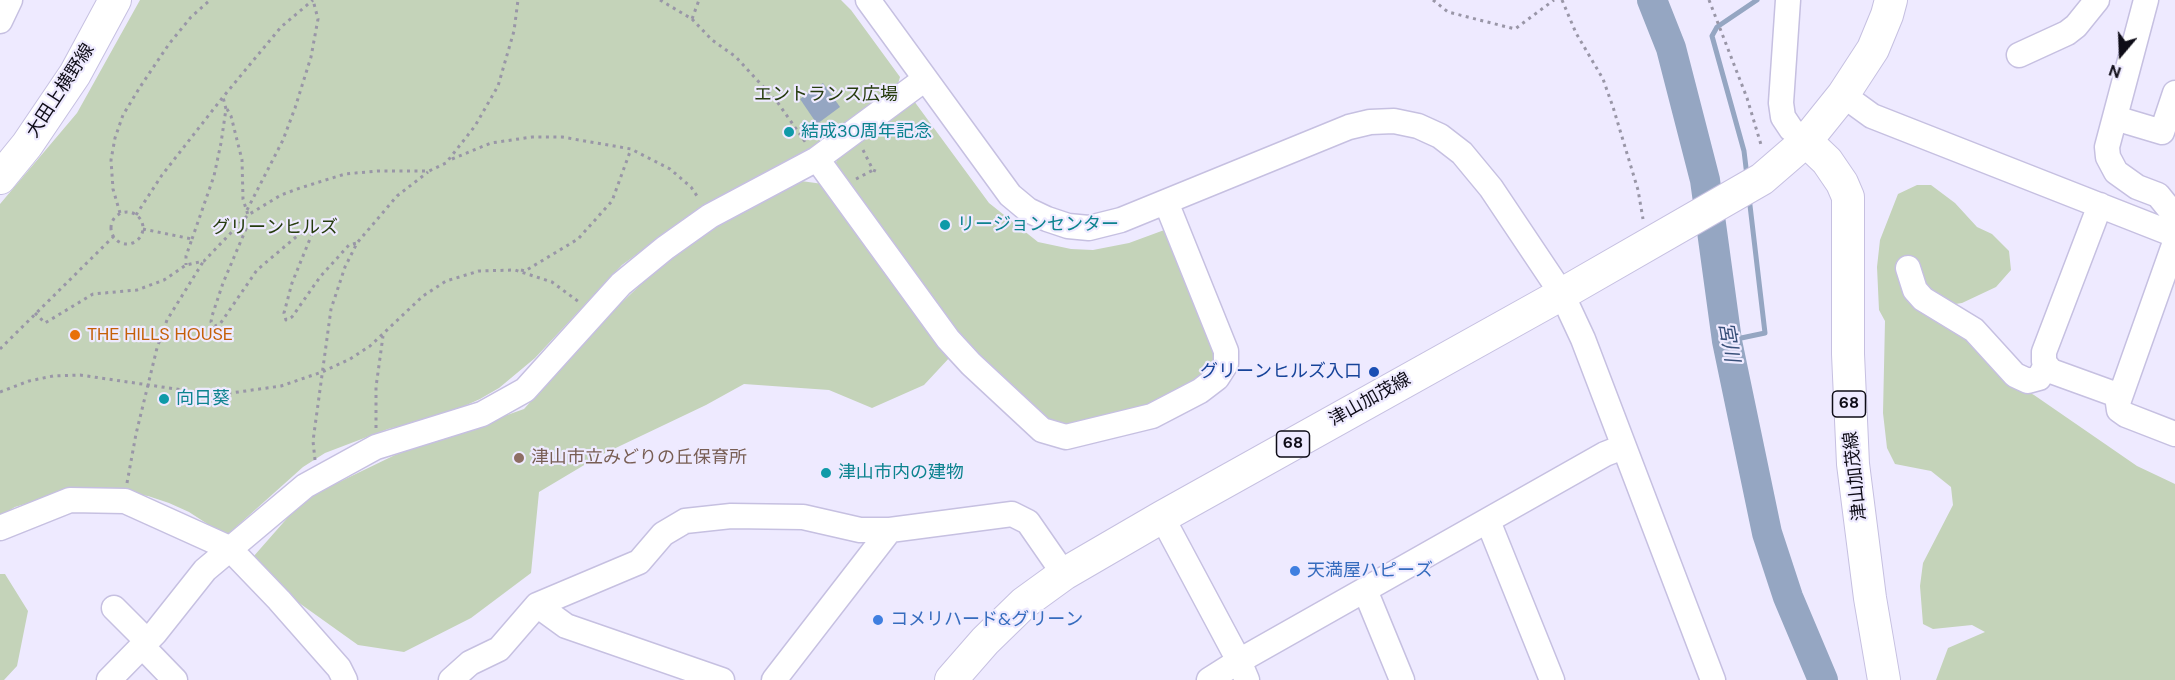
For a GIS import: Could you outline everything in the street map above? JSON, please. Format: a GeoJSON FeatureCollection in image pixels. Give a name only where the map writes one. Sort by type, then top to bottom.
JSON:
{"type":"FeatureCollection","features":[{"type":"Feature","properties":{"kind":"main road","name":"大田上横野線"},"geometry":{"type":"LineString","coordinates":[[0,178],[27,145],[75,74],[115,0]]}},
{"type":"Feature","properties":{"kind":"main road","name":"津山加茂線"},"geometry":{"type":"LineString","coordinates":[[951,680],[984,641],[1024,603],[1064,574],[1161,517],[1562,294],[1768,175],[1806,141],[1843,95],[1873,50],[1891,0]]}},
{"type":"Feature","properties":{"kind":"main road","name":"津山加茂線"},"geometry":{"type":"LineString","coordinates":[[1806,141],[1827,161],[1842,183],[1848,197],[1848,354],[1853,464],[1870,598],[1884,680]]}},
{"type":"Feature","properties":{"kind":"street"},"geometry":{"type":"LineString","coordinates":[[0,21],[10,0]]}},
{"type":"Feature","properties":{"kind":"street"},"geometry":{"type":"LineString","coordinates":[[868,0],[1010,195],[1028,210],[1068,226],[1089,228],[1121,220],[1349,127],[1370,122],[1394,121],[1418,126],[1440,136],[1462,153],[1491,188],[1562,294],[1583,339],[1713,680]]}},
{"type":"Feature","properties":{"kind":"street"},"geometry":{"type":"LineString","coordinates":[[1788,0],[1781,103],[1783,117],[1791,129],[1806,141]]}},
{"type":"Feature","properties":{"kind":"street"},"geometry":{"type":"LineString","coordinates":[[2019,55],[2067,33],[2076,26],[2097,0]]}},
{"type":"Feature","properties":{"kind":"street"},"geometry":{"type":"LineString","coordinates":[[2146,0],[2107,147],[2108,157],[2116,172],[2137,187],[2158,195],[2175,216]]}},
{"type":"Feature","properties":{"kind":"street"},"geometry":{"type":"LineString","coordinates":[[109,680],[144,643],[205,570],[304,486],[376,447],[482,414],[525,390],[621,284],[665,248],[710,216],[817,159],[925,79]]}},
{"type":"Feature","properties":{"kind":"street"},"geometry":{"type":"LineString","coordinates":[[2115,118],[2162,132],[2175,93]]}},
{"type":"Feature","properties":{"kind":"street"},"geometry":{"type":"LineString","coordinates":[[1843,95],[1872,116],[2175,235],[2174,245],[2118,403],[2119,410],[2126,416],[2175,434]]}},
{"type":"Feature","properties":{"kind":"street"},"geometry":{"type":"LineString","coordinates":[[817,159],[948,339],[971,364],[1042,430],[1066,437],[1152,416],[1200,391],[1217,378],[1227,364],[1226,351],[1166,202]]}},
{"type":"Feature","properties":{"kind":"street"},"geometry":{"type":"LineString","coordinates":[[2100,205],[2044,352],[2044,362],[2051,371],[2120,396]]}},
{"type":"Feature","properties":{"kind":"street"},"geometry":{"type":"LineString","coordinates":[[1908,268],[1915,291],[1923,299],[1974,330],[2015,375],[2028,381],[2039,378],[2046,365]]}},
{"type":"Feature","properties":{"kind":"street"},"geometry":{"type":"LineString","coordinates":[[1209,680],[1243,670],[1365,590],[1605,454],[1623,447]]}},
{"type":"Feature","properties":{"kind":"street"},"geometry":{"type":"LineString","coordinates":[[0,528],[70,500],[125,501],[229,548],[302,625],[339,668],[345,680]]}},
{"type":"Feature","properties":{"kind":"street"},"geometry":{"type":"LineString","coordinates":[[451,680],[470,663],[500,649],[537,605],[639,562],[663,534],[685,521],[731,516],[803,517],[860,530],[890,530],[1012,514],[1028,522],[1064,574]]}},
{"type":"Feature","properties":{"kind":"street"},"geometry":{"type":"LineString","coordinates":[[1161,517],[1243,670]]}},
{"type":"Feature","properties":{"kind":"street"},"geometry":{"type":"LineString","coordinates":[[1488,521],[1552,680]]}},
{"type":"Feature","properties":{"kind":"street"},"geometry":{"type":"LineString","coordinates":[[774,680],[890,530]]}},
{"type":"Feature","properties":{"kind":"street"},"geometry":{"type":"LineString","coordinates":[[1365,590],[1402,680]]}},
{"type":"Feature","properties":{"kind":"street"},"geometry":{"type":"LineString","coordinates":[[537,605],[566,626],[722,680]]}},
{"type":"Feature","properties":{"kind":"street"},"geometry":{"type":"LineString","coordinates":[[114,608],[175,680]]}},
{"type":"Feature","properties":{"kind":"path"},"geometry":{"type":"LineString","coordinates":[[120,213],[129,212],[141,221],[143,229],[138,239],[131,243],[123,243],[114,236],[112,225],[120,213],[113,189],[111,160],[115,138],[123,115],[170,44],[191,17],[210,0]]}},
{"type":"Feature","properties":{"kind":"path"},"geometry":{"type":"LineString","coordinates":[[136,215],[162,176],[223,97],[281,27],[313,0],[318,19],[295,108],[283,140],[247,210]]}},
{"type":"Feature","properties":{"kind":"path"},"geometry":{"type":"LineString","coordinates":[[451,159],[480,118],[498,87],[514,31],[518,0]]}},
{"type":"Feature","properties":{"kind":"path"},"geometry":{"type":"LineString","coordinates":[[660,0],[692,19],[712,40],[736,57],[778,103],[817,159]]}},
{"type":"Feature","properties":{"kind":"path"},"geometry":{"type":"LineString","coordinates":[[692,19],[699,0]]}},
{"type":"Feature","properties":{"kind":"path"},"geometry":{"type":"LineString","coordinates":[[1433,0],[1448,12],[1515,29],[1554,0]]}},
{"type":"Feature","properties":{"kind":"path"},"geometry":{"type":"LineString","coordinates":[[1562,0],[1576,33],[1603,79],[1652,241]]}},
{"type":"Feature","properties":{"kind":"path"},"geometry":{"type":"LineString","coordinates":[[1709,0],[1747,98],[1768,175]]}},
{"type":"Feature","properties":{"kind":"path"},"geometry":{"type":"LineString","coordinates":[[223,97],[226,109],[231,116],[242,160],[243,199],[248,215]]}},
{"type":"Feature","properties":{"kind":"path"},"geometry":{"type":"LineString","coordinates":[[186,265],[186,256],[214,176],[226,109]]}},
{"type":"Feature","properties":{"kind":"path"},"geometry":{"type":"LineString","coordinates":[[317,479],[313,441],[322,372],[331,309],[345,267],[357,243],[398,196],[429,171],[451,159],[491,143],[532,137],[562,137],[631,149],[670,169],[692,187],[710,216]]}},
{"type":"Feature","properties":{"kind":"path"},"geometry":{"type":"LineString","coordinates":[[0,392],[29,381],[54,376],[80,375],[217,394],[281,386],[322,372],[351,359],[383,335],[423,296],[446,281],[478,271],[525,270],[578,239],[612,201],[631,149]]}},
{"type":"Feature","properties":{"kind":"path"},"geometry":{"type":"LineString","coordinates":[[864,151],[873,170],[880,173]]}},
{"type":"Feature","properties":{"kind":"path"},"geometry":{"type":"LineString","coordinates":[[853,181],[873,170]]}},
{"type":"Feature","properties":{"kind":"path"},"geometry":{"type":"LineString","coordinates":[[125,501],[136,434],[167,320],[204,261],[248,215],[281,195],[345,174],[378,171],[429,171]]}},
{"type":"Feature","properties":{"kind":"path"},"geometry":{"type":"LineString","coordinates":[[242,222],[246,229],[226,275],[212,316],[211,322],[214,326],[220,324],[257,270],[309,226],[314,228],[292,284],[284,313],[286,320],[292,317],[320,277],[349,244],[357,243]]}},
{"type":"Feature","properties":{"kind":"path"},"geometry":{"type":"LineString","coordinates":[[143,229],[192,239]]}},
{"type":"Feature","properties":{"kind":"path"},"geometry":{"type":"LineString","coordinates":[[0,349],[114,236]]}},
{"type":"Feature","properties":{"kind":"path"},"geometry":{"type":"LineString","coordinates":[[35,313],[45,323],[93,294],[137,290],[164,280],[186,265],[204,261]]}},
{"type":"Feature","properties":{"kind":"path"},"geometry":{"type":"LineString","coordinates":[[515,270],[552,282],[593,316]]}},
{"type":"Feature","properties":{"kind":"path"},"geometry":{"type":"LineString","coordinates":[[376,447],[376,387],[383,335]]}},
{"type":"Feature","properties":{"kind":"green space","name":"グリーンヒルズ"},"geometry":{"type":"Polygon","coordinates":[[[140,0],[841,0],[851,10],[900,77],[898,84],[795,159],[696,211],[622,265],[535,358],[499,388],[442,416],[388,429],[325,453],[303,467],[226,536],[189,512],[169,503],[148,496],[102,490],[52,496],[15,507],[0,516],[0,204],[77,113],[140,0]]]}},
{"type":"Feature","properties":{"kind":"green space"},"geometry":{"type":"Polygon","coordinates":[[[914,101],[989,203],[1038,242],[1071,249],[1093,250],[1129,243],[1167,229],[1218,364],[1195,381],[1152,405],[1068,427],[1051,423],[971,358],[833,173],[838,156],[914,101]]]}},
{"type":"Feature","properties":{"kind":"green space"},"geometry":{"type":"Polygon","coordinates":[[[801,181],[823,184],[951,356],[924,385],[872,408],[829,390],[744,384],[706,405],[601,455],[539,492],[531,573],[471,618],[404,652],[358,645],[246,565],[304,499],[395,455],[524,409],[617,307],[670,257],[723,219],[801,181]]]}},
{"type":"Feature","properties":{"kind":"green space"},"geometry":{"type":"Polygon","coordinates":[[[1917,185],[1931,185],[1955,203],[1977,227],[1992,234],[2009,251],[2011,270],[1996,287],[1962,303],[1949,305],[1965,336],[2009,382],[2034,395],[2137,466],[2175,484],[2175,680],[1936,680],[1948,648],[1985,632],[1972,625],[1933,629],[1923,624],[1920,586],[1923,563],[1953,505],[1951,487],[1931,471],[1895,464],[1887,448],[1883,413],[1885,321],[1879,310],[1877,267],[1880,240],[1898,194],[1917,185]]]}},
{"type":"Feature","properties":{"kind":"green space"},"geometry":{"type":"Polygon","coordinates":[[[0,574],[5,574],[28,611],[17,666],[4,680],[0,680],[0,574]]]}},
{"type":"Feature","properties":{"kind":"water"},"geometry":{"type":"Polygon","coordinates":[[[823,83],[840,107],[817,124],[800,99],[823,83]]]}},
{"type":"Feature","properties":{"kind":"waterway","name":"宮川"},"geometry":{"type":"LineString","coordinates":[[1652,0],[1671,48],[1705,180],[1727,341],[1767,533],[1788,597],[1823,680]]}},
{"type":"Feature","properties":{"kind":"waterway"},"geometry":{"type":"LineString","coordinates":[[1747,176],[1744,151],[1712,36],[1717,27],[1757,0]]}},
{"type":"Feature","properties":{"kind":"waterway"},"geometry":{"type":"LineString","coordinates":[[1727,341],[1765,333],[1749,197]]}},
{"type":"Feature","properties":{"kind":"place","name":"結成30周年記念"},"geometry":{"type":"Point","coordinates":[789,132]}},
{"type":"Feature","properties":{"kind":"place","name":"リージョンセンター"},"geometry":{"type":"Point","coordinates":[945,225]}},
{"type":"Feature","properties":{"kind":"place","name":"THE HILLS HOUSE"},"geometry":{"type":"Point","coordinates":[75,335]}},
{"type":"Feature","properties":{"kind":"place","name":"グリーンヒルズ入口"},"geometry":{"type":"Point","coordinates":[1374,372]}},
{"type":"Feature","properties":{"kind":"place","name":"向日葵"},"geometry":{"type":"Point","coordinates":[164,399]}},
{"type":"Feature","properties":{"kind":"place","name":"津山市立みどりの丘保育所"},"geometry":{"type":"Point","coordinates":[519,458]}},
{"type":"Feature","properties":{"kind":"place","name":"津山市内の建物"},"geometry":{"type":"Point","coordinates":[826,473]}},
{"type":"Feature","properties":{"kind":"place","name":"天満屋ハピーズ"},"geometry":{"type":"Point","coordinates":[1295,571]}},
{"type":"Feature","properties":{"kind":"place","name":"コメリハード&グリーン"},"geometry":{"type":"Point","coordinates":[878,620]}},
{"type":"Feature","properties":{"kind":"park label","name":"エントランス広場"},"geometry":{"type":"Point","coordinates":[826,95]}}]}
